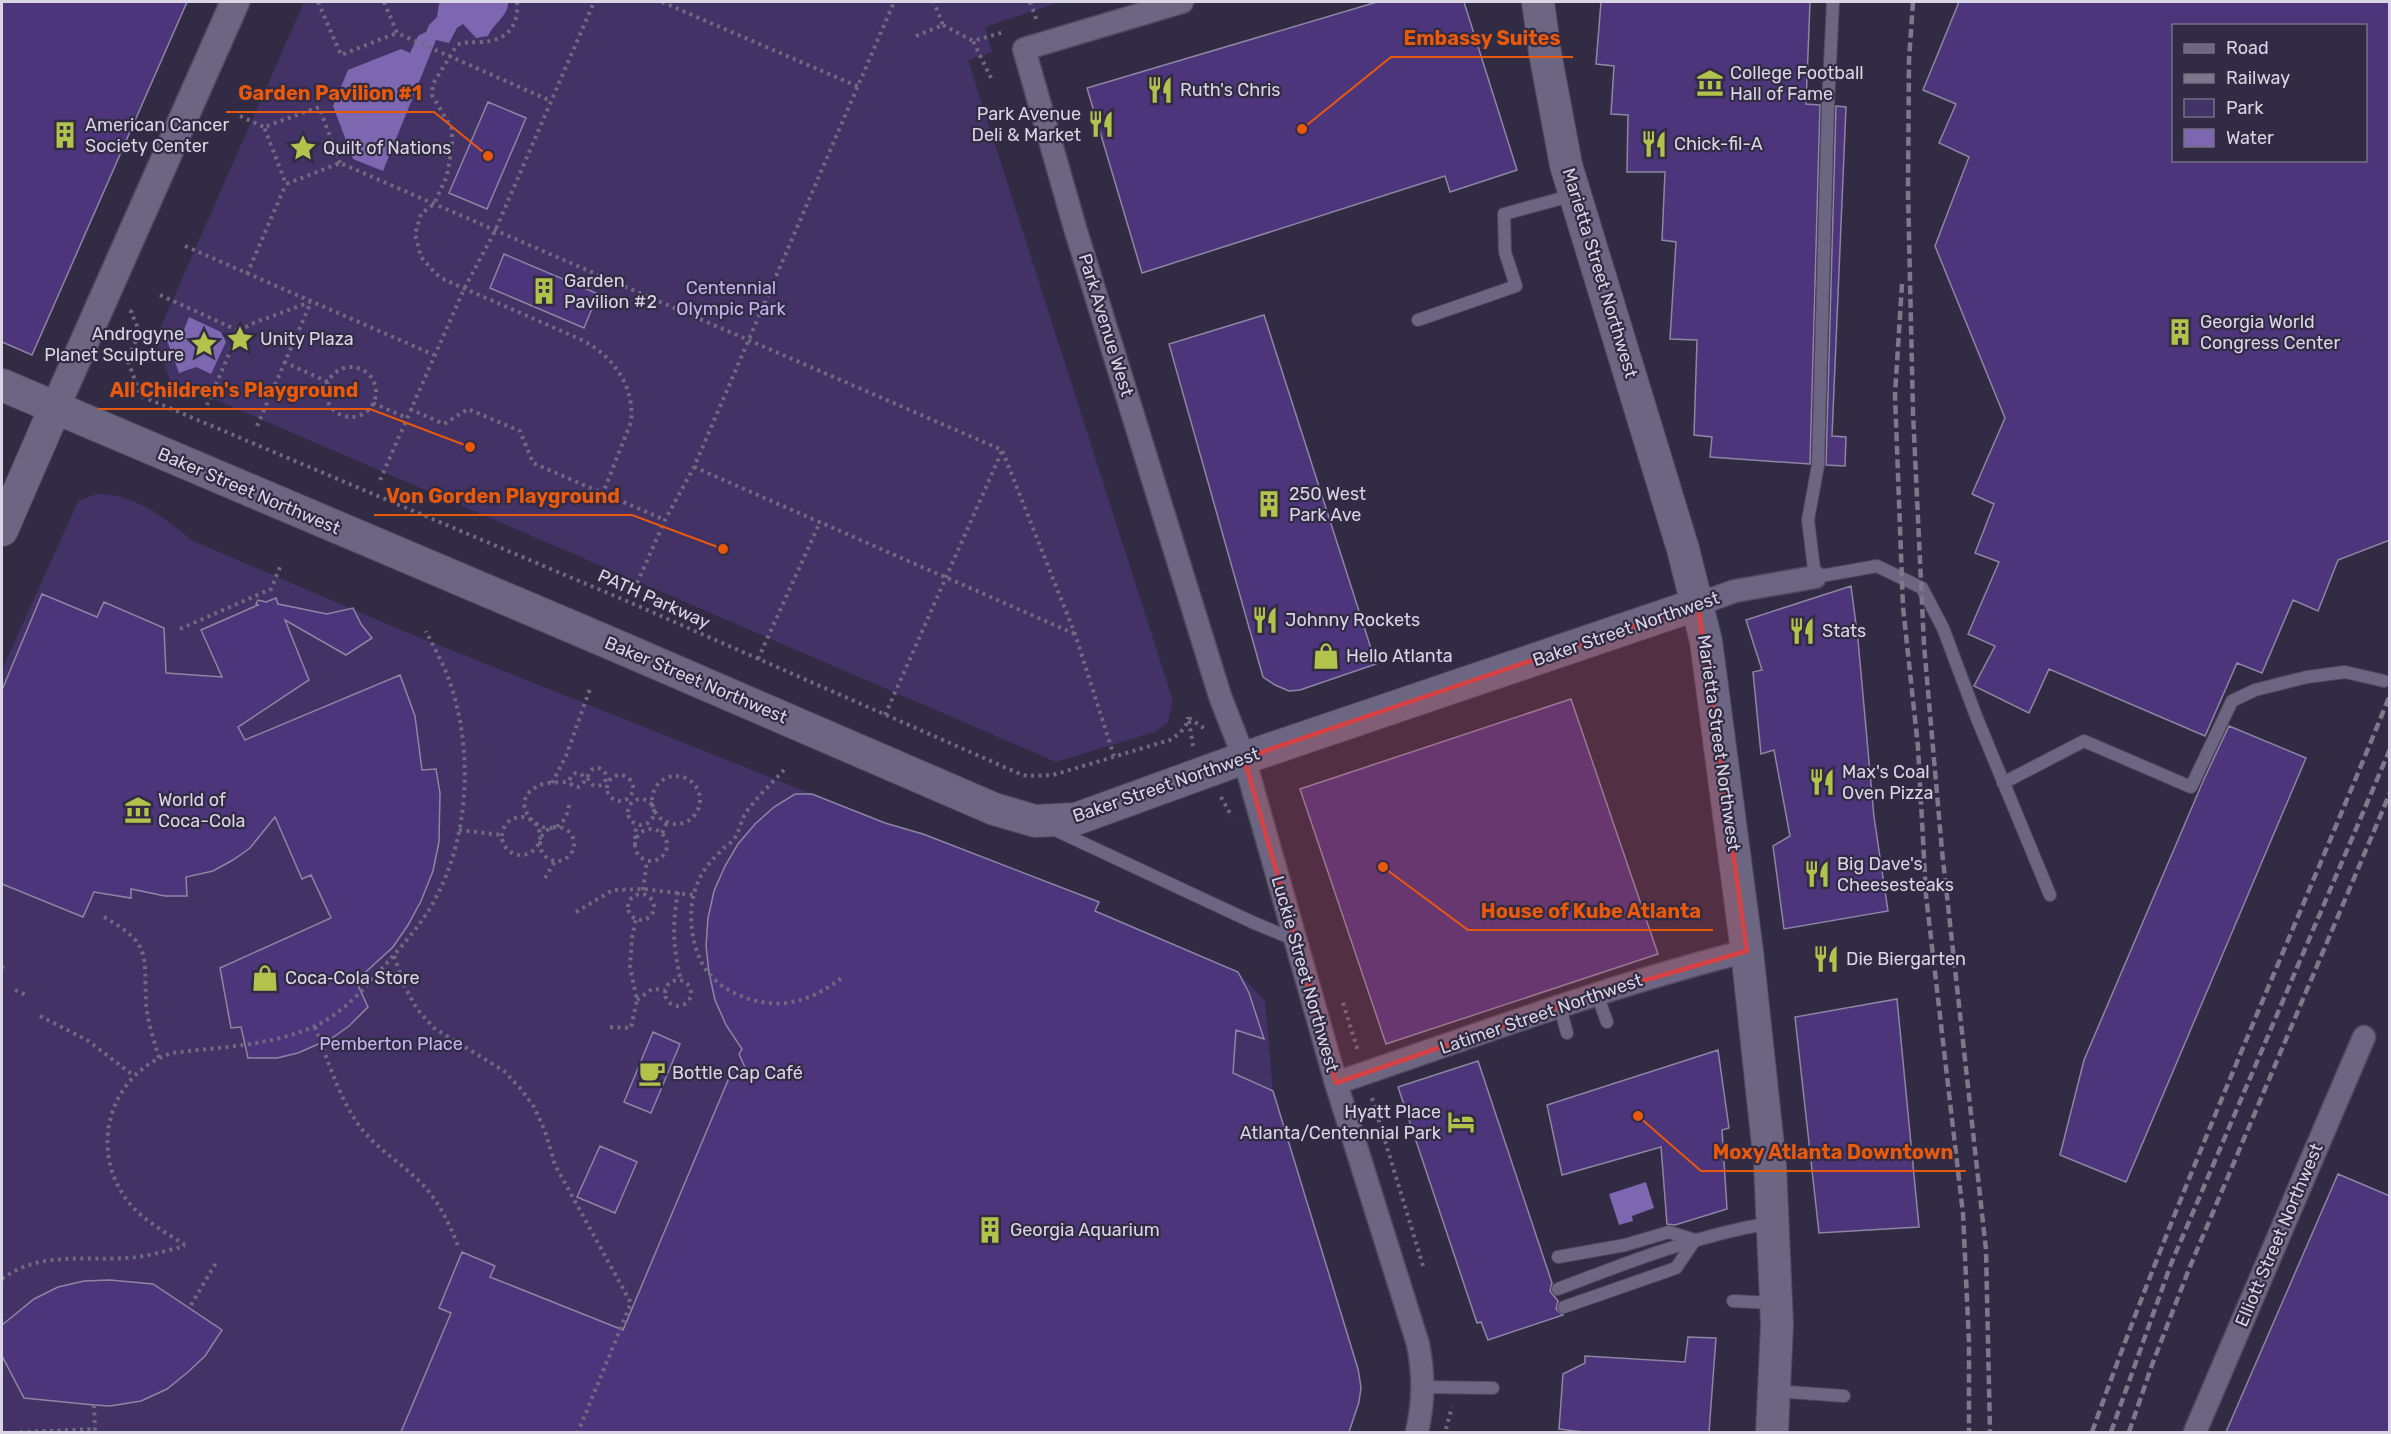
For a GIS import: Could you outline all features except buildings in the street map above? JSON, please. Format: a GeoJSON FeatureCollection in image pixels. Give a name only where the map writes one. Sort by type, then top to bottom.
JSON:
{"type":"FeatureCollection","features":[{"type":"Feature","properties":{"kind":"main road","name":"Marietta Street Northwest"},"geometry":{"type":"LineString","coordinates":[[1538,2],[1566,165],[1677,527],[1706,640],[1747,951],[1770,1164],[1776,1303],[1772,1432]]}},
{"type":"Feature","properties":{"kind":"main road","name":"Baker Street Northwest"},"geometry":{"type":"LineString","coordinates":[[2,386],[610,643],[994,809],[1035,821],[1076,819],[1244,758],[1698,604]]}},
{"type":"Feature","properties":{"kind":"main road"},"geometry":{"type":"LineString","coordinates":[[2,530],[55,408]]}},
{"type":"Feature","properties":{"kind":"street"},"geometry":{"type":"LineString","coordinates":[[55,408],[235,2]]}},
{"type":"Feature","properties":{"kind":"street","name":"Park Avenue West"},"geometry":{"type":"LineString","coordinates":[[1182,2],[1023,49],[1220,696],[1244,758]]}},
{"type":"Feature","properties":{"kind":"street","name":"Baker Street Northwest"},"geometry":{"type":"LineString","coordinates":[[1698,604],[1735,591],[1815,577]]}},
{"type":"Feature","properties":{"kind":"street","name":"Luckie Street Northwest"},"geometry":{"type":"LineString","coordinates":[[1244,758],[1336,1083],[1418,1344],[1423,1372],[1423,1404],[1417,1432]]}},
{"type":"Feature","properties":{"kind":"street","name":"Latimer Street Northwest"},"geometry":{"type":"LineString","coordinates":[[1336,1083],[1560,1006],[1695,964],[1747,951]]}},
{"type":"Feature","properties":{"kind":"street","name":"Elliott Street Northwest"},"geometry":{"type":"LineString","coordinates":[[2195,1432],[2364,1037]]}},
{"type":"Feature","properties":{"kind":"lane"},"geometry":{"type":"LineString","coordinates":[[1833,2],[1818,465],[1808,520],[1815,577],[1877,566],[1922,588],[1943,628],[2003,783],[2050,895]]}},
{"type":"Feature","properties":{"kind":"lane"},"geometry":{"type":"LineString","coordinates":[[1418,320],[1516,286],[1505,252],[1504,214],[1575,195]]}},
{"type":"Feature","properties":{"kind":"lane"},"geometry":{"type":"LineString","coordinates":[[2003,783],[2084,741],[2191,787],[2232,701],[2255,690],[2307,677],[2345,672],[2384,681]]}},
{"type":"Feature","properties":{"kind":"lane"},"geometry":{"type":"LineString","coordinates":[[1035,821],[1242,918],[1295,940]]}},
{"type":"Feature","properties":{"kind":"lane"},"geometry":{"type":"LineString","coordinates":[[1598,994],[1607,1022]]}},
{"type":"Feature","properties":{"kind":"lane"},"geometry":{"type":"LineString","coordinates":[[1560,1006],[1567,1033]]}},
{"type":"Feature","properties":{"kind":"lane"},"geometry":{"type":"LineString","coordinates":[[1558,1289],[1695,1240],[1742,1227],[1773,1222]]}},
{"type":"Feature","properties":{"kind":"lane"},"geometry":{"type":"LineString","coordinates":[[1558,1257],[1625,1245],[1669,1232],[1695,1240]]}},
{"type":"Feature","properties":{"kind":"lane"},"geometry":{"type":"LineString","coordinates":[[1564,1307],[1676,1268],[1695,1240]]}},
{"type":"Feature","properties":{"kind":"lane"},"geometry":{"type":"LineString","coordinates":[[1625,1245],[1629,1262]]}},
{"type":"Feature","properties":{"kind":"lane"},"geometry":{"type":"LineString","coordinates":[[1733,1301],[1776,1303]]}},
{"type":"Feature","properties":{"kind":"lane"},"geometry":{"type":"LineString","coordinates":[[1423,1387],[1493,1388]]}},
{"type":"Feature","properties":{"kind":"lane"},"geometry":{"type":"LineString","coordinates":[[1774,1391],[1844,1396]]}},
{"type":"Feature","properties":{"kind":"path"},"geometry":{"type":"LineString","coordinates":[[318,2],[341,55],[397,33]]}},
{"type":"Feature","properties":{"kind":"path"},"geometry":{"type":"LineString","coordinates":[[384,2],[397,33],[551,101]]}},
{"type":"Feature","properties":{"kind":"path"},"geometry":{"type":"LineString","coordinates":[[518,2],[516,21],[506,35],[499,40],[464,42],[457,45],[434,84],[432,95],[452,129],[452,146],[447,176],[434,204],[421,214],[415,234],[421,257],[436,274],[464,289],[595,347],[611,360],[623,377],[633,410],[631,422],[603,493]]}},
{"type":"Feature","properties":{"kind":"path"},"geometry":{"type":"LineString","coordinates":[[380,480],[464,289],[495,231],[594,2]]}},
{"type":"Feature","properties":{"kind":"path"},"geometry":{"type":"LineString","coordinates":[[662,2],[859,87]]}},
{"type":"Feature","properties":{"kind":"path"},"geometry":{"type":"LineString","coordinates":[[634,590],[665,520],[694,467],[894,2]]}},
{"type":"Feature","properties":{"kind":"path"},"geometry":{"type":"LineString","coordinates":[[934,2],[943,26],[973,41],[991,78]]}},
{"type":"Feature","properties":{"kind":"path"},"geometry":{"type":"LineString","coordinates":[[1030,2],[1037,22]]}},
{"type":"Feature","properties":{"kind":"path"},"geometry":{"type":"LineString","coordinates":[[916,36],[943,26]]}},
{"type":"Feature","properties":{"kind":"path"},"geometry":{"type":"LineString","coordinates":[[973,41],[988,37]]}},
{"type":"Feature","properties":{"kind":"path"},"geometry":{"type":"LineString","coordinates":[[264,127],[319,107],[340,163]]}},
{"type":"Feature","properties":{"kind":"path"},"geometry":{"type":"LineString","coordinates":[[240,116],[264,127],[286,184],[247,274]]}},
{"type":"Feature","properties":{"kind":"path"},"geometry":{"type":"LineString","coordinates":[[286,184],[340,163],[1002,450],[1075,634],[1114,756]]}},
{"type":"Feature","properties":{"kind":"path"},"geometry":{"type":"LineString","coordinates":[[185,246],[434,355]]}},
{"type":"Feature","properties":{"kind":"path"},"geometry":{"type":"LineString","coordinates":[[160,295],[239,331]]}},
{"type":"Feature","properties":{"kind":"path"},"geometry":{"type":"LineString","coordinates":[[207,405],[239,331],[251,324],[311,302]]}},
{"type":"Feature","properties":{"kind":"path"},"geometry":{"type":"LineString","coordinates":[[256,426],[311,302]]}},
{"type":"Feature","properties":{"kind":"path","name":"PATH Parkway"},"geometry":{"type":"LineString","coordinates":[[130,312],[142,337],[137,339],[127,359],[141,396],[758,659],[1018,773],[1027,776],[1053,774],[1170,740],[1184,728],[1188,717]]}},
{"type":"Feature","properties":{"kind":"path"},"geometry":{"type":"LineString","coordinates":[[284,362],[328,382]]}},
{"type":"Feature","properties":{"kind":"path"},"geometry":{"type":"LineString","coordinates":[[351,367],[358,368],[370,376],[374,382],[376,397],[363,414],[356,416],[340,414],[329,404],[328,382],[338,371],[351,367]]}},
{"type":"Feature","properties":{"kind":"path"},"geometry":{"type":"LineString","coordinates":[[373,403],[407,418]]}},
{"type":"Feature","properties":{"kind":"path"},"geometry":{"type":"LineString","coordinates":[[410,409],[444,424],[468,409],[520,431],[533,463],[665,520]]}},
{"type":"Feature","properties":{"kind":"path"},"geometry":{"type":"LineString","coordinates":[[885,715],[1002,450]]}},
{"type":"Feature","properties":{"kind":"path"},"geometry":{"type":"LineString","coordinates":[[694,467],[1075,634]]}},
{"type":"Feature","properties":{"kind":"path"},"geometry":{"type":"LineString","coordinates":[[758,659],[820,522]]}},
{"type":"Feature","properties":{"kind":"path"},"geometry":{"type":"LineString","coordinates":[[180,629],[271,589],[280,567]]}},
{"type":"Feature","properties":{"kind":"path"},"geometry":{"type":"LineString","coordinates":[[2,1279],[31,1263],[59,1258],[145,1256],[185,1245],[154,1225],[131,1205],[116,1185],[108,1162],[107,1142],[110,1118],[119,1095],[134,1075],[159,1058],[172,1053],[287,1037],[334,1016],[361,992],[394,955],[429,909],[447,872],[459,830],[464,791],[464,748],[458,711],[447,676],[426,632]]}},
{"type":"Feature","properties":{"kind":"path"},"geometry":{"type":"LineString","coordinates":[[552,784],[566,756],[590,689]]}},
{"type":"Feature","properties":{"kind":"path"},"geometry":{"type":"LineString","coordinates":[[607,782],[598,786],[590,782],[586,778],[579,773],[572,775],[571,782],[573,786],[581,786],[586,778],[592,770],[601,769],[605,772],[607,782],[607,788],[612,798],[623,801],[630,800],[638,798],[645,799],[651,802],[654,809],[659,817],[676,824],[685,822],[698,808],[700,799],[693,783],[685,777],[667,777],[654,791],[652,800],[654,809],[654,816],[650,822],[636,825],[627,815],[627,808],[630,800],[633,788],[628,778],[617,776],[607,782]]}},
{"type":"Feature","properties":{"kind":"path"},"geometry":{"type":"LineString","coordinates":[[784,770],[746,812],[734,839],[708,864],[693,895],[691,918],[694,938],[700,957],[711,976],[729,990],[747,998],[769,1003],[785,1003],[824,991],[844,976]]}},
{"type":"Feature","properties":{"kind":"path"},"geometry":{"type":"LineString","coordinates":[[570,805],[568,815],[562,822],[554,827],[545,831],[540,840],[536,849],[529,854],[519,855],[510,852],[504,844],[502,835],[505,826],[511,820],[520,817],[529,819],[540,827],[554,827],[563,828],[571,835],[573,843],[571,853],[564,859],[555,861],[546,857],[540,850],[540,840],[538,827],[529,819],[524,807],[528,794],[538,785],[571,782]]}},
{"type":"Feature","properties":{"kind":"path"},"geometry":{"type":"LineString","coordinates":[[636,825],[635,849],[639,857],[646,861],[655,861],[663,856],[667,849],[666,841],[662,833],[650,822]]}},
{"type":"Feature","properties":{"kind":"path"},"geometry":{"type":"LineString","coordinates":[[662,833],[667,822]]}},
{"type":"Feature","properties":{"kind":"path"},"geometry":{"type":"LineString","coordinates":[[635,841],[639,833],[646,829],[655,829]]}},
{"type":"Feature","properties":{"kind":"path"},"geometry":{"type":"LineString","coordinates":[[459,830],[502,835]]}},
{"type":"Feature","properties":{"kind":"path"},"geometry":{"type":"LineString","coordinates":[[545,878],[555,861]]}},
{"type":"Feature","properties":{"kind":"path"},"geometry":{"type":"LineString","coordinates":[[642,891],[646,861]]}},
{"type":"Feature","properties":{"kind":"path"},"geometry":{"type":"LineString","coordinates":[[576,912],[613,890],[678,892],[693,895]]}},
{"type":"Feature","properties":{"kind":"path"},"geometry":{"type":"LineString","coordinates":[[636,919],[648,918],[653,913],[653,900],[642,891]]}},
{"type":"Feature","properties":{"kind":"path"},"geometry":{"type":"LineString","coordinates":[[636,919],[628,910],[628,903],[642,891]]}},
{"type":"Feature","properties":{"kind":"path"},"geometry":{"type":"LineString","coordinates":[[678,892],[673,933],[674,952],[681,981],[690,990],[687,1002],[681,1005],[669,1003],[665,990],[668,984],[681,981]]}},
{"type":"Feature","properties":{"kind":"path"},"geometry":{"type":"LineString","coordinates":[[104,917],[124,929],[143,950],[146,963],[148,1017],[159,1058]]}},
{"type":"Feature","properties":{"kind":"path"},"geometry":{"type":"LineString","coordinates":[[610,1027],[631,1028],[636,1000],[630,967],[636,919]]}},
{"type":"Feature","properties":{"kind":"path"},"geometry":{"type":"LineString","coordinates":[[394,955],[405,987],[417,1009],[434,1028],[504,1071],[534,1107],[555,1165],[631,1303],[578,1432]]}},
{"type":"Feature","properties":{"kind":"path"},"geometry":{"type":"LineString","coordinates":[[636,1000],[652,989],[665,990]]}},
{"type":"Feature","properties":{"kind":"path"},"geometry":{"type":"LineString","coordinates":[[15,990],[26,995]]}},
{"type":"Feature","properties":{"kind":"path"},"geometry":{"type":"LineString","coordinates":[[40,1016],[87,1040],[134,1075]]}},
{"type":"Feature","properties":{"kind":"path"},"geometry":{"type":"LineString","coordinates":[[315,1026],[350,1113],[370,1140],[420,1181],[434,1198],[447,1218],[459,1248]]}},
{"type":"Feature","properties":{"kind":"path"},"geometry":{"type":"LineString","coordinates":[[191,1305],[217,1261]]}},
{"type":"Feature","properties":{"kind":"path"},"geometry":{"type":"LineString","coordinates":[[20,1432],[95,1431],[94,1405]]}},
{"type":"Feature","properties":{"kind":"highlighted area"},"geometry":{"type":"Polygon","coordinates":[[[1698,604],[1747,951],[1597,994],[1336,1083],[1244,758],[1698,604]]]}},
{"type":"Feature","properties":{"kind":"green space","name":"Centennial Olympic Park"},"geometry":{"type":"Polygon","coordinates":[[[304,2],[1060,2],[985,27],[992,52],[968,60],[1173,701],[1168,722],[1155,732],[1056,762],[170,380],[155,340],[304,2]]]}},
{"type":"Feature","properties":{"kind":"green space","name":"Pemberton Place"},"geometry":{"type":"Polygon","coordinates":[[[97,494],[136,502],[170,523],[191,540],[396,628],[885,823],[923,834],[1099,902],[1096,912],[1238,972],[1265,1001],[1273,1091],[1358,1369],[1360,1386],[1358,1402],[1349,1432],[2,1432],[2,670],[78,501],[97,494]]]}},
{"type":"Feature","properties":{"kind":"water"},"geometry":{"type":"Polygon","coordinates":[[[441,2],[508,2],[508,7],[488,36],[476,38],[463,24],[457,28],[449,43],[436,40],[383,171],[353,159],[333,106],[348,70],[401,49],[410,53],[418,36],[426,32],[437,17],[441,2]]]}},
{"type":"Feature","properties":{"kind":"water"},"geometry":{"type":"Polygon","coordinates":[[[189,317],[221,332],[226,342],[211,374],[196,367],[179,373],[166,338],[183,332],[189,317]]]}},
{"type":"Feature","properties":{"kind":"water"},"geometry":{"type":"Polygon","coordinates":[[[1646,1182],[1654,1208],[1632,1216],[1633,1221],[1619,1225],[1609,1194],[1646,1182]]]}},
{"type":"Feature","properties":{"kind":"railway"},"geometry":{"type":"LineString","coordinates":[[1913,2],[1909,60],[1908,191],[1913,413],[1924,645],[1942,851],[1986,1250],[1990,1432]]}},
{"type":"Feature","properties":{"kind":"railway"},"geometry":{"type":"LineString","coordinates":[[1902,284],[1895,395],[1903,607],[1918,747],[1926,895],[1963,1214],[1969,1342],[1969,1432]]}},
{"type":"Feature","properties":{"kind":"railway"},"geometry":{"type":"LineString","coordinates":[[2092,1432],[2199,1154],[2390,695]]}},
{"type":"Feature","properties":{"kind":"railway"},"geometry":{"type":"LineString","coordinates":[[2111,1432],[2171,1264],[2390,749]]}},
{"type":"Feature","properties":{"kind":"railway"},"geometry":{"type":"LineString","coordinates":[[2129,1432],[2189,1269],[2390,793]]}},
{"type":"Feature","properties":{"kind":"place","name":"College Football Hall of Fame"},"geometry":{"type":"Point","coordinates":[1710,83]}},
{"type":"Feature","properties":{"kind":"place","name":"Ruth's Chris"},"geometry":{"type":"Point","coordinates":[1160,90]}},
{"type":"Feature","properties":{"kind":"place","name":"Park Avenue Deli & Market"},"geometry":{"type":"Point","coordinates":[1101,124]}},
{"type":"Feature","properties":{"kind":"place","name":"Embassy Suites"},"geometry":{"type":"Point","coordinates":[1302,129]}},
{"type":"Feature","properties":{"kind":"place","name":"American Cancer Society Center"},"geometry":{"type":"Point","coordinates":[65,135]}},
{"type":"Feature","properties":{"kind":"place","name":"Chick-fil-A"},"geometry":{"type":"Point","coordinates":[1654,144]}},
{"type":"Feature","properties":{"kind":"place","name":"Quilt of Nations"},"geometry":{"type":"Point","coordinates":[303,148]}},
{"type":"Feature","properties":{"kind":"place","name":"Garden Pavilion #1"},"geometry":{"type":"Point","coordinates":[488,156]}},
{"type":"Feature","properties":{"kind":"place","name":"Garden Pavilion #2"},"geometry":{"type":"Point","coordinates":[544,291]}},
{"type":"Feature","properties":{"kind":"place","name":"Georgia World Congress Center"},"geometry":{"type":"Point","coordinates":[2180,332]}},
{"type":"Feature","properties":{"kind":"place","name":"Unity Plaza"},"geometry":{"type":"Point","coordinates":[240,339]}},
{"type":"Feature","properties":{"kind":"place","name":"Androgyne Planet Sculpture"},"geometry":{"type":"Point","coordinates":[204,344]}},
{"type":"Feature","properties":{"kind":"place","name":"All Children's Playground"},"geometry":{"type":"Point","coordinates":[470,447]}},
{"type":"Feature","properties":{"kind":"place","name":"250 West Park Ave"},"geometry":{"type":"Point","coordinates":[1269,504]}},
{"type":"Feature","properties":{"kind":"place","name":"Von Gorden Playground"},"geometry":{"type":"Point","coordinates":[723,549]}},
{"type":"Feature","properties":{"kind":"place","name":"Johnny Rockets"},"geometry":{"type":"Point","coordinates":[1265,620]}},
{"type":"Feature","properties":{"kind":"place","name":"Stats"},"geometry":{"type":"Point","coordinates":[1802,631]}},
{"type":"Feature","properties":{"kind":"place","name":"Hello Atlanta"},"geometry":{"type":"Point","coordinates":[1326,656]}},
{"type":"Feature","properties":{"kind":"place","name":"Max's Coal Oven Pizza"},"geometry":{"type":"Point","coordinates":[1822,782]}},
{"type":"Feature","properties":{"kind":"place","name":"World of Coca-Cola"},"geometry":{"type":"Point","coordinates":[138,810]}},
{"type":"Feature","properties":{"kind":"place","name":"House of Kube Atlanta"},"geometry":{"type":"Point","coordinates":[1383,867]}},
{"type":"Feature","properties":{"kind":"place","name":"Big Dave's Cheesesteaks"},"geometry":{"type":"Point","coordinates":[1817,874]}},
{"type":"Feature","properties":{"kind":"place","name":"Die Biergarten"},"geometry":{"type":"Point","coordinates":[1826,959]}},
{"type":"Feature","properties":{"kind":"place","name":"Coca‑Cola Store"},"geometry":{"type":"Point","coordinates":[265,978]}},
{"type":"Feature","properties":{"kind":"place","name":"Bottle Cap Café"},"geometry":{"type":"Point","coordinates":[652,1073]}},
{"type":"Feature","properties":{"kind":"place","name":"Moxy Atlanta Downtown"},"geometry":{"type":"Point","coordinates":[1638,1116]}},
{"type":"Feature","properties":{"kind":"place","name":"Hyatt Place Atlanta/Centennial Park"},"geometry":{"type":"Point","coordinates":[1461,1122]}},
{"type":"Feature","properties":{"kind":"place","name":"Georgia Aquarium"},"geometry":{"type":"Point","coordinates":[990,1230]}}]}
